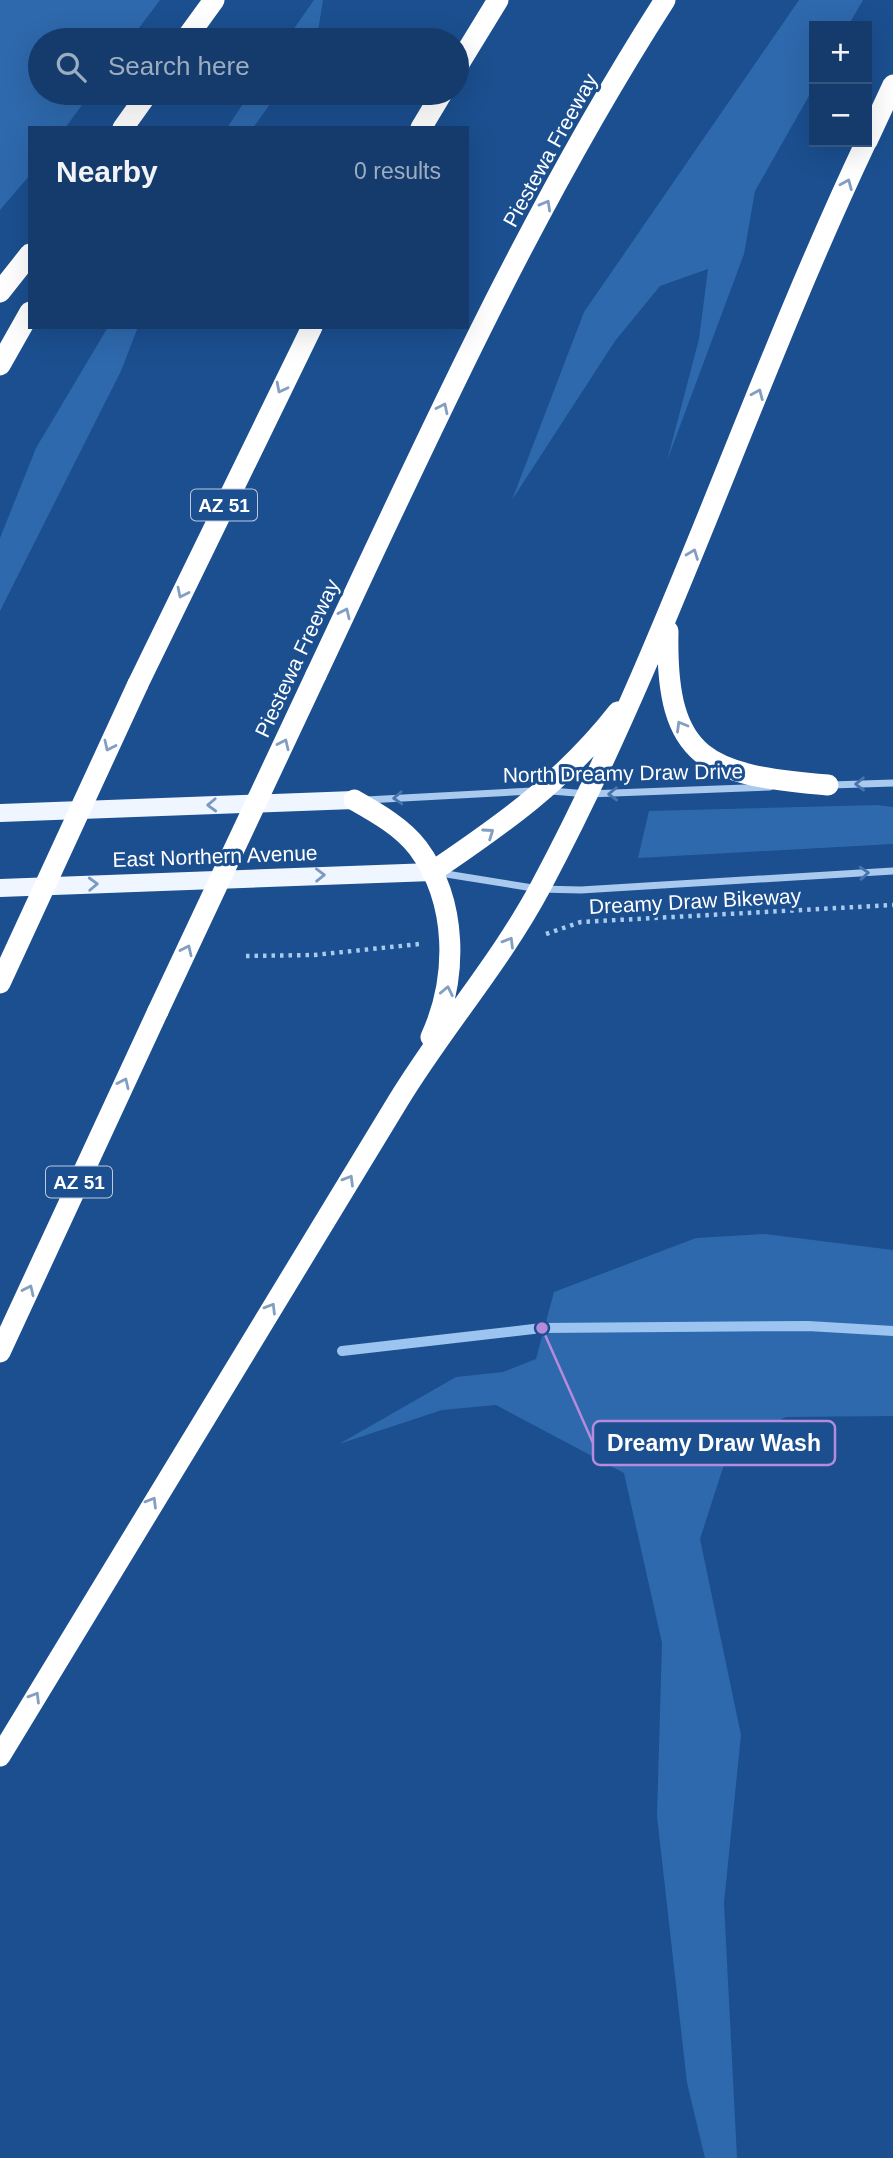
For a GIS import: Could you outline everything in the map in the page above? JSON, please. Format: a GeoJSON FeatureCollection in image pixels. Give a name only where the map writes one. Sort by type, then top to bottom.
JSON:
{"type":"FeatureCollection","features":[{"type":"Feature","properties":{"kind":"highway"},"geometry":{"type":"LineString","coordinates":[[194,28],[214,0]]}},
{"type":"Feature","properties":{"kind":"highway"},"geometry":{"type":"LineString","coordinates":[[469,47],[498,0]]}},
{"type":"Feature","properties":{"kind":"highway","name":"Piestewa Freeway"},"geometry":{"type":"LineString","coordinates":[[0,1352],[316,675],[509,276],[600,108],[665,0]]}},
{"type":"Feature","properties":{"kind":"highway"},"geometry":{"type":"LineString","coordinates":[[872,130],[893,86]]}},
{"type":"Feature","properties":{"kind":"highway"},"geometry":{"type":"LineString","coordinates":[[124,126],[139,105]]}},
{"type":"Feature","properties":{"kind":"highway"},"geometry":{"type":"LineString","coordinates":[[422,126],[435,105]]}},
{"type":"Feature","properties":{"kind":"highway"},"geometry":{"type":"LineString","coordinates":[[399,1098],[492,968],[539,888],[588,794],[649,664],[731,456],[864,147]]}},
{"type":"Feature","properties":{"kind":"highway"},"geometry":{"type":"LineString","coordinates":[[0,292],[28,257]]}},
{"type":"Feature","properties":{"kind":"highway"},"geometry":{"type":"LineString","coordinates":[[0,365],[28,316]]}},
{"type":"Feature","properties":{"kind":"highway","name":"AZ 51"},"geometry":{"type":"LineString","coordinates":[[0,983],[138,684],[311,329]]}},
{"type":"Feature","properties":{"kind":"highway"},"geometry":{"type":"LineString","coordinates":[[668,618],[667,664],[673,706],[679,726],[693,744],[706,756],[745,775],[828,785]]}},
{"type":"Feature","properties":{"kind":"highway"},"geometry":{"type":"LineString","coordinates":[[432,872],[546,790],[603,730],[649,664]]}},
{"type":"Feature","properties":{"kind":"highway"},"geometry":{"type":"LineString","coordinates":[[0,1756],[399,1098],[440,1018],[450,979],[449,936],[432,872],[417,848],[398,828],[354,800]]}},
{"type":"Feature","properties":{"kind":"main road"},"geometry":{"type":"LineString","coordinates":[[0,813],[354,800]]}},
{"type":"Feature","properties":{"kind":"main road","name":"East Northern Avenue"},"geometry":{"type":"LineString","coordinates":[[0,888],[432,872]]}},
{"type":"Feature","properties":{"kind":"street","name":"North Dreamy Draw Drive"},"geometry":{"type":"LineString","coordinates":[[354,800],[546,790],[588,794],[893,783]]}},
{"type":"Feature","properties":{"kind":"street"},"geometry":{"type":"LineString","coordinates":[[432,872],[539,888],[626,889],[893,871]]}},
{"type":"Feature","properties":{"kind":"path","name":"Dreamy Draw Bikeway"},"geometry":{"type":"LineString","coordinates":[[537,944],[545,935],[581,922],[893,905]]}},
{"type":"Feature","properties":{"kind":"path"},"geometry":{"type":"LineString","coordinates":[[246,957],[314,955],[420,944]]}},
{"type":"Feature","properties":{"kind":"shaded area"},"geometry":{"type":"Polygon","coordinates":[[[0,0],[160,0],[139,28],[28,28],[28,105],[82,105],[66,126],[28,126],[28,177],[0,210],[0,0]]]}},
{"type":"Feature","properties":{"kind":"shaded area"},"geometry":{"type":"Polygon","coordinates":[[[314,0],[323,0],[318,28],[294,28],[314,0]]]}},
{"type":"Feature","properties":{"kind":"shaded area"},"geometry":{"type":"Polygon","coordinates":[[[799,0],[863,0],[851,21],[809,21],[809,96],[755,191],[744,254],[667,461],[699,339],[708,269],[660,286],[615,341],[512,500],[584,312],[799,0]]]}},
{"type":"Feature","properties":{"kind":"shaded area"},"geometry":{"type":"Polygon","coordinates":[[[242,105],[269,105],[254,126],[228,126],[242,105]]]}},
{"type":"Feature","properties":{"kind":"shaded area"},"geometry":{"type":"Polygon","coordinates":[[[107,329],[137,329],[121,371],[0,611],[0,538],[36,448],[107,329]]]}},
{"type":"Feature","properties":{"kind":"shaded area"},"geometry":{"type":"Polygon","coordinates":[[[877,805],[893,807],[893,844],[638,858],[649,811],[877,805]]]}},
{"type":"Feature","properties":{"kind":"shaded area"},"geometry":{"type":"Polygon","coordinates":[[[765,1234],[893,1250],[893,1416],[786,1417],[730,1446],[700,1539],[741,1735],[724,1903],[737,2158],[705,2158],[687,2083],[657,1816],[662,1643],[624,1473],[496,1405],[442,1410],[339,1444],[456,1377],[503,1372],[536,1359],[554,1292],[696,1238],[765,1234]]]}},
{"type":"Feature","properties":{"kind":"waterway"},"geometry":{"type":"LineString","coordinates":[[342,1351],[542,1328],[808,1326],[893,1331]]}},
{"type":"Feature","properties":{"kind":"place","name":"Dreamy Draw Wash"},"geometry":{"type":"Point","coordinates":[542,1328]}}]}
